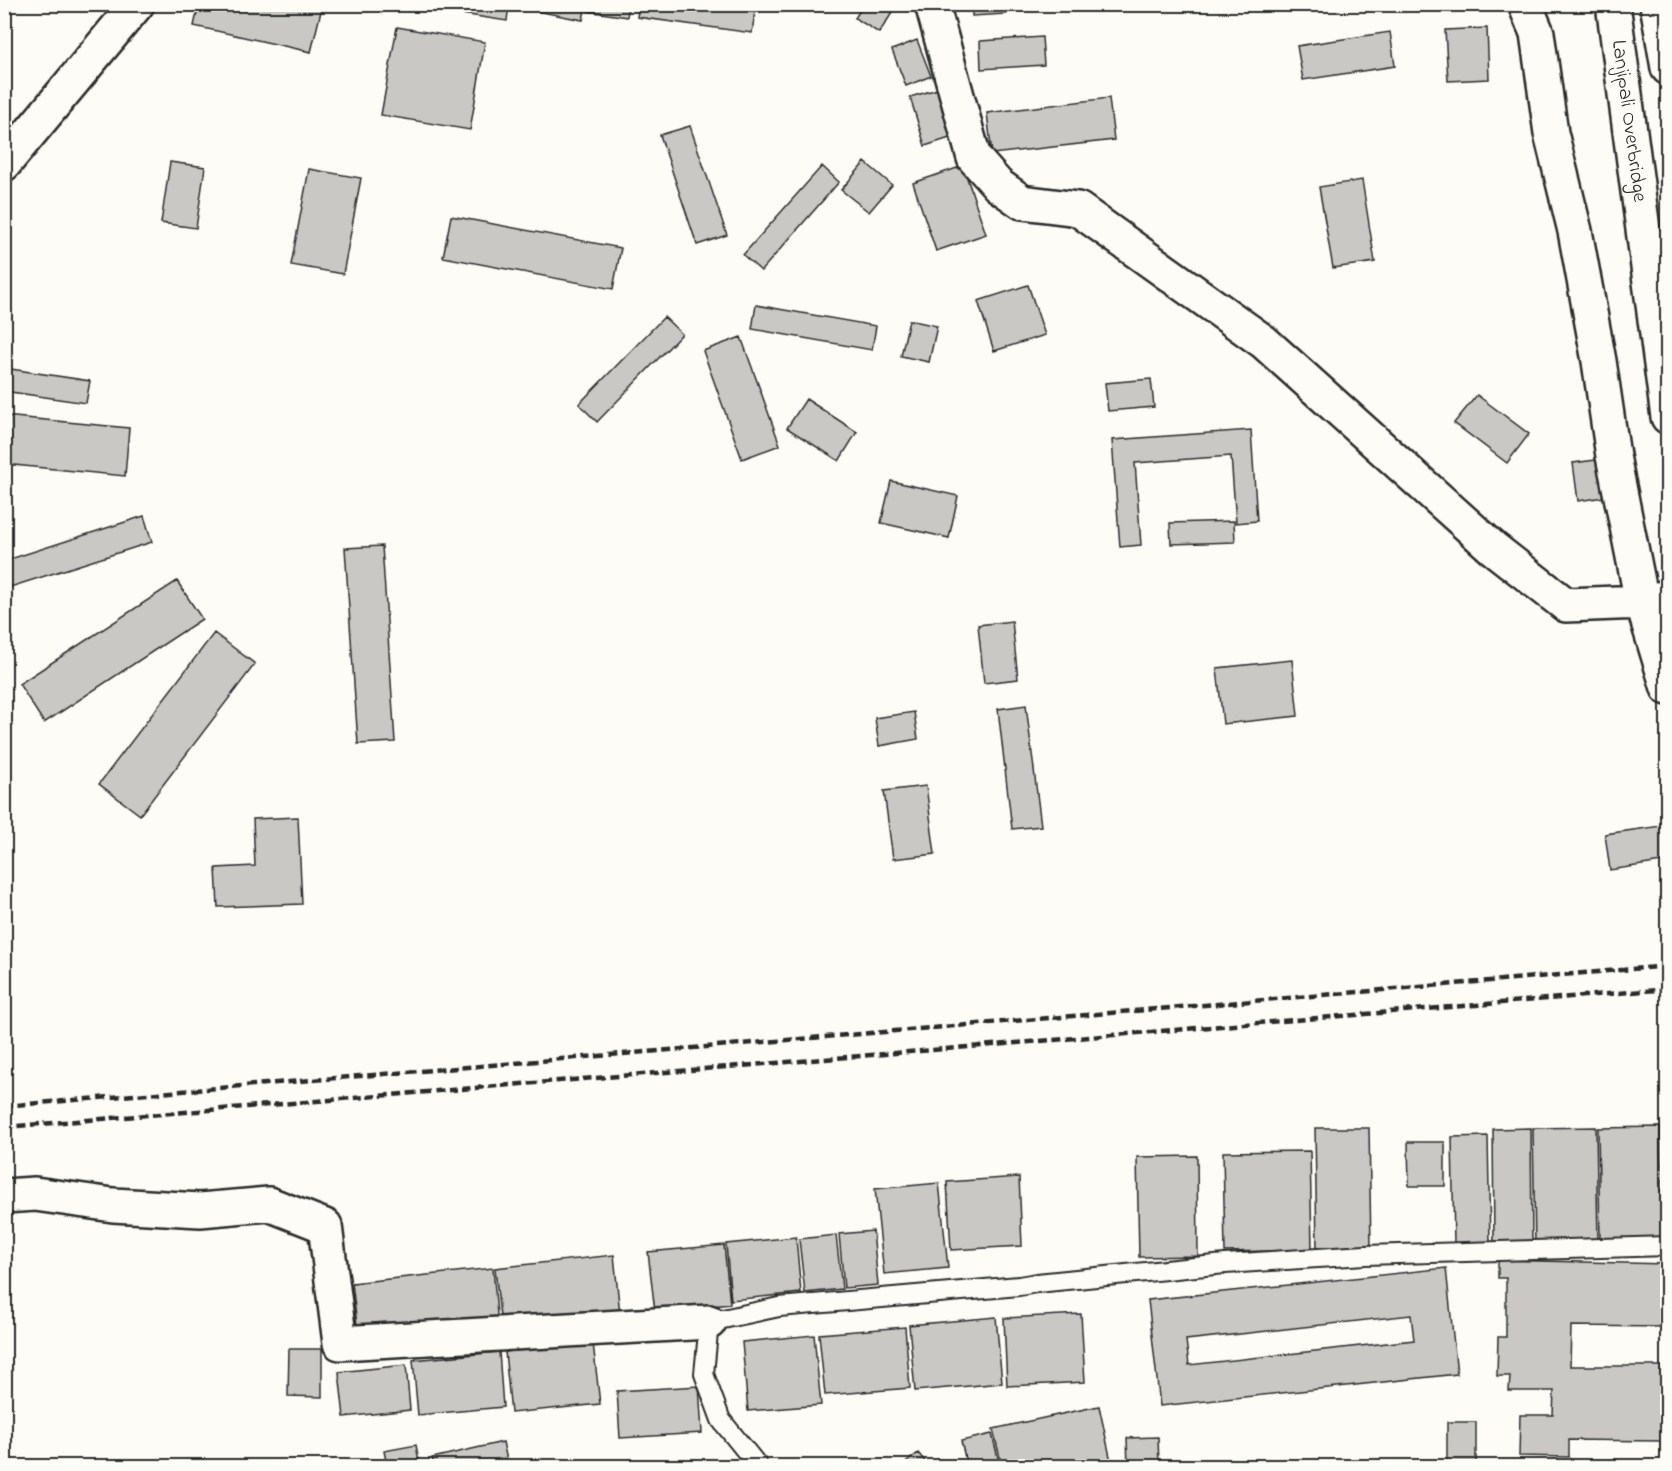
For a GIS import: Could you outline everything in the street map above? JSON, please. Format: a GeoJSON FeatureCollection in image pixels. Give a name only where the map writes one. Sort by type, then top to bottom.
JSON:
{"type":"FeatureCollection","features":[{"type":"Feature","properties":{"kind":"street"},"geometry":{"type":"LineString","coordinates":[[4,164],[137,4]]}},
{"type":"Feature","properties":{"kind":"street"},"geometry":{"type":"LineString","coordinates":[[932,4],[974,158],[998,185],[1022,202],[1078,209],[1264,342],[1492,548],[1566,605],[1655,600]]}},
{"type":"Feature","properties":{"kind":"street"},"geometry":{"type":"LineString","coordinates":[[1525,4],[1537,33],[1551,133],[1575,231],[1599,361],[1613,456],[1655,600],[1668,688]]}},
{"type":"Feature","properties":{"kind":"street","name":"Lanjipali Overbridge"},"geometry":{"type":"LineString","coordinates":[[1613,4],[1668,417]]}},
{"type":"Feature","properties":{"kind":"street"},"geometry":{"type":"LineString","coordinates":[[1657,4],[1668,68]]}},
{"type":"Feature","properties":{"kind":"street"},"geometry":{"type":"LineString","coordinates":[[4,1196],[35,1194],[113,1205],[200,1210],[269,1204],[325,1226],[340,1343],[709,1322]]}},
{"type":"Feature","properties":{"kind":"lane"},"geometry":{"type":"LineString","coordinates":[[758,1467],[721,1420],[704,1374],[709,1322],[779,1307],[1018,1286],[1037,1282],[1225,1264],[1365,1255],[1668,1246]]}},
{"type":"Feature","properties":{"kind":"building"},"geometry":{"type":"Polygon","coordinates":[[[199,4],[310,4],[322,7],[311,52],[194,26],[199,4]]]}},
{"type":"Feature","properties":{"kind":"building"},"geometry":{"type":"Polygon","coordinates":[[[450,4],[509,4],[507,21],[449,12],[450,4]]]}},
{"type":"Feature","properties":{"kind":"building"},"geometry":{"type":"Polygon","coordinates":[[[537,4],[586,4],[583,20],[536,11],[537,4]]]}},
{"type":"Feature","properties":{"kind":"building"},"geometry":{"type":"Polygon","coordinates":[[[589,4],[629,4],[627,17],[588,11],[589,4]]]}},
{"type":"Feature","properties":{"kind":"building"},"geometry":{"type":"Polygon","coordinates":[[[639,4],[756,4],[752,33],[637,17],[639,4]]]}},
{"type":"Feature","properties":{"kind":"building"},"geometry":{"type":"Polygon","coordinates":[[[864,4],[892,4],[896,7],[879,33],[855,18],[864,4]]]}},
{"type":"Feature","properties":{"kind":"building"},"geometry":{"type":"Polygon","coordinates":[[[972,4],[1006,4],[1006,14],[972,16],[972,4]]]}},
{"type":"Feature","properties":{"kind":"building"},"geometry":{"type":"Polygon","coordinates":[[[397,27],[485,42],[470,130],[381,115],[397,27]]]}},
{"type":"Feature","properties":{"kind":"building"},"geometry":{"type":"Polygon","coordinates":[[[1487,28],[1489,79],[1448,81],[1445,30],[1487,28]]]}},
{"type":"Feature","properties":{"kind":"building"},"geometry":{"type":"Polygon","coordinates":[[[1390,32],[1395,66],[1303,80],[1297,46],[1390,32]]]}},
{"type":"Feature","properties":{"kind":"building"},"geometry":{"type":"Polygon","coordinates":[[[1042,37],[1044,65],[981,69],[980,41],[1042,37]]]}},
{"type":"Feature","properties":{"kind":"building"},"geometry":{"type":"Polygon","coordinates":[[[917,40],[931,76],[906,86],[892,50],[917,40]]]}},
{"type":"Feature","properties":{"kind":"building"},"geometry":{"type":"Polygon","coordinates":[[[941,88],[956,136],[925,146],[910,97],[941,88]]]}},
{"type":"Feature","properties":{"kind":"building"},"geometry":{"type":"Polygon","coordinates":[[[1109,98],[1114,140],[992,154],[987,113],[1109,98]]]}},
{"type":"Feature","properties":{"kind":"building"},"geometry":{"type":"Polygon","coordinates":[[[690,126],[727,235],[697,245],[660,135],[690,126]]]}},
{"type":"Feature","properties":{"kind":"building"},"geometry":{"type":"Polygon","coordinates":[[[170,162],[205,167],[196,228],[161,223],[170,162]]]}},
{"type":"Feature","properties":{"kind":"building"},"geometry":{"type":"Polygon","coordinates":[[[865,162],[892,185],[869,212],[841,190],[865,162]]]}},
{"type":"Feature","properties":{"kind":"building"},"geometry":{"type":"Polygon","coordinates":[[[822,166],[839,182],[761,271],[743,255],[822,166]]]}},
{"type":"Feature","properties":{"kind":"building"},"geometry":{"type":"Polygon","coordinates":[[[963,166],[986,234],[936,251],[913,183],[963,166]]]}},
{"type":"Feature","properties":{"kind":"building"},"geometry":{"type":"Polygon","coordinates":[[[309,169],[361,178],[343,274],[291,265],[309,169]]]}},
{"type":"Feature","properties":{"kind":"building"},"geometry":{"type":"Polygon","coordinates":[[[1362,180],[1375,262],[1333,268],[1319,187],[1362,180]]]}},
{"type":"Feature","properties":{"kind":"building"},"geometry":{"type":"Polygon","coordinates":[[[451,216],[621,248],[613,289],[443,257],[451,216]]]}},
{"type":"Feature","properties":{"kind":"building"},"geometry":{"type":"Polygon","coordinates":[[[1028,285],[1045,335],[994,351],[978,301],[1028,285]]]}},
{"type":"Feature","properties":{"kind":"building"},"geometry":{"type":"Polygon","coordinates":[[[756,305],[876,326],[872,350],[752,329],[756,305]]]}},
{"type":"Feature","properties":{"kind":"building"},"geometry":{"type":"Polygon","coordinates":[[[664,317],[682,334],[597,422],[579,404],[664,317]]]}},
{"type":"Feature","properties":{"kind":"building"},"geometry":{"type":"Polygon","coordinates":[[[909,320],[937,326],[929,362],[901,356],[909,320]]]}},
{"type":"Feature","properties":{"kind":"building"},"geometry":{"type":"Polygon","coordinates":[[[741,337],[780,445],[742,459],[703,351],[741,337]]]}},
{"type":"Feature","properties":{"kind":"building"},"geometry":{"type":"Polygon","coordinates":[[[4,368],[90,381],[86,403],[4,391],[4,368]]]}},
{"type":"Feature","properties":{"kind":"building"},"geometry":{"type":"Polygon","coordinates":[[[1151,379],[1154,407],[1108,411],[1105,383],[1151,379]]]}},
{"type":"Feature","properties":{"kind":"building"},"geometry":{"type":"Polygon","coordinates":[[[1477,395],[1529,434],[1507,463],[1454,423],[1477,395]]]}},
{"type":"Feature","properties":{"kind":"building"},"geometry":{"type":"Polygon","coordinates":[[[806,399],[857,432],[839,461],[787,428],[806,399]]]}},
{"type":"Feature","properties":{"kind":"building"},"geometry":{"type":"Polygon","coordinates":[[[4,416],[129,428],[125,476],[4,464],[4,416]]]}},
{"type":"Feature","properties":{"kind":"building"},"geometry":{"type":"Polygon","coordinates":[[[1251,430],[1257,521],[1236,523],[1231,456],[1135,463],[1141,545],[1120,547],[1112,440],[1251,430]]]}},
{"type":"Feature","properties":{"kind":"building"},"geometry":{"type":"Polygon","coordinates":[[[1611,458],[1617,495],[1578,501],[1573,463],[1611,458]]]}},
{"type":"Feature","properties":{"kind":"building"},"geometry":{"type":"Polygon","coordinates":[[[891,481],[958,496],[949,538],[881,523],[891,481]]]}},
{"type":"Feature","properties":{"kind":"building"},"geometry":{"type":"Polygon","coordinates":[[[144,516],[152,542],[4,589],[4,561],[144,516]]]}},
{"type":"Feature","properties":{"kind":"building"},"geometry":{"type":"Polygon","coordinates":[[[1234,521],[1235,542],[1171,544],[1170,523],[1234,521]]]}},
{"type":"Feature","properties":{"kind":"building"},"geometry":{"type":"Polygon","coordinates":[[[382,546],[395,742],[358,744],[345,548],[382,546]]]}},
{"type":"Feature","properties":{"kind":"building"},"geometry":{"type":"Polygon","coordinates":[[[177,581],[202,619],[44,723],[19,684],[177,581]]]}},
{"type":"Feature","properties":{"kind":"building"},"geometry":{"type":"Polygon","coordinates":[[[1012,621],[1018,679],[984,683],[978,625],[1012,621]]]}},
{"type":"Feature","properties":{"kind":"building"},"geometry":{"type":"Polygon","coordinates":[[[214,633],[255,664],[140,815],[99,784],[214,633]]]}},
{"type":"Feature","properties":{"kind":"building"},"geometry":{"type":"Polygon","coordinates":[[[1292,660],[1298,716],[1223,724],[1217,668],[1292,660]]]}},
{"type":"Feature","properties":{"kind":"building"},"geometry":{"type":"Polygon","coordinates":[[[1026,705],[1041,826],[1012,829],[998,709],[1026,705]]]}},
{"type":"Feature","properties":{"kind":"building"},"geometry":{"type":"Polygon","coordinates":[[[914,712],[918,739],[879,746],[875,718],[914,712]]]}},
{"type":"Feature","properties":{"kind":"building"},"geometry":{"type":"Polygon","coordinates":[[[926,786],[935,854],[893,859],[884,791],[926,786]]]}},
{"type":"Feature","properties":{"kind":"building"},"geometry":{"type":"Polygon","coordinates":[[[298,817],[302,904],[218,907],[216,868],[255,866],[253,819],[298,817]]]}},
{"type":"Feature","properties":{"kind":"building"},"geometry":{"type":"Polygon","coordinates":[[[1668,825],[1668,861],[1610,870],[1605,834],[1668,825]]]}},
{"type":"Feature","properties":{"kind":"building"},"geometry":{"type":"Polygon","coordinates":[[[1662,1122],[1668,1122],[1668,1244],[1666,1244],[1662,1122]]]}},
{"type":"Feature","properties":{"kind":"building"},"geometry":{"type":"Polygon","coordinates":[[[1596,1127],[1598,1245],[1535,1246],[1533,1128],[1596,1127]]]}},
{"type":"Feature","properties":{"kind":"building"},"geometry":{"type":"Polygon","coordinates":[[[1660,1127],[1662,1239],[1600,1240],[1598,1128],[1660,1127]]]}},
{"type":"Feature","properties":{"kind":"building"},"geometry":{"type":"Polygon","coordinates":[[[1315,1128],[1369,1128],[1371,1248],[1317,1249],[1315,1128]]]}},
{"type":"Feature","properties":{"kind":"building"},"geometry":{"type":"Polygon","coordinates":[[[1531,1128],[1532,1245],[1494,1245],[1493,1129],[1531,1128]]]}},
{"type":"Feature","properties":{"kind":"building"},"geometry":{"type":"Polygon","coordinates":[[[1488,1136],[1490,1244],[1454,1244],[1452,1137],[1488,1136]]]}},
{"type":"Feature","properties":{"kind":"building"},"geometry":{"type":"Polygon","coordinates":[[[1408,1142],[1445,1142],[1445,1186],[1409,1186],[1408,1142]]]}},
{"type":"Feature","properties":{"kind":"building"},"geometry":{"type":"Polygon","coordinates":[[[1310,1151],[1312,1250],[1225,1252],[1223,1152],[1310,1151]]]}},
{"type":"Feature","properties":{"kind":"building"},"geometry":{"type":"Polygon","coordinates":[[[1197,1156],[1198,1256],[1139,1257],[1137,1157],[1197,1156]]]}},
{"type":"Feature","properties":{"kind":"building"},"geometry":{"type":"Polygon","coordinates":[[[1019,1177],[1022,1246],[951,1250],[947,1182],[1019,1177]]]}},
{"type":"Feature","properties":{"kind":"building"},"geometry":{"type":"Polygon","coordinates":[[[939,1183],[948,1268],[884,1274],[875,1189],[939,1183]]]}},
{"type":"Feature","properties":{"kind":"building"},"geometry":{"type":"Polygon","coordinates":[[[873,1231],[878,1285],[844,1288],[839,1234],[873,1231]]]}},
{"type":"Feature","properties":{"kind":"building"},"geometry":{"type":"Polygon","coordinates":[[[836,1235],[842,1289],[805,1293],[799,1239],[836,1235]]]}},
{"type":"Feature","properties":{"kind":"building"},"geometry":{"type":"Polygon","coordinates":[[[796,1237],[801,1293],[731,1300],[726,1244],[796,1237]]]}},
{"type":"Feature","properties":{"kind":"building"},"geometry":{"type":"Polygon","coordinates":[[[724,1245],[730,1304],[655,1312],[648,1252],[724,1245]]]}},
{"type":"Feature","properties":{"kind":"building"},"geometry":{"type":"Polygon","coordinates":[[[614,1255],[620,1314],[501,1326],[495,1268],[614,1255]]]}},
{"type":"Feature","properties":{"kind":"building"},"geometry":{"type":"Polygon","coordinates":[[[1498,1260],[1668,1264],[1668,1327],[1571,1326],[1570,1366],[1668,1366],[1668,1452],[1661,1452],[1661,1441],[1569,1440],[1569,1457],[1519,1456],[1520,1415],[1553,1415],[1554,1391],[1509,1391],[1510,1376],[1497,1376],[1498,1337],[1506,1337],[1506,1278],[1498,1278],[1498,1260]]]}},
{"type":"Feature","properties":{"kind":"building"},"geometry":{"type":"Polygon","coordinates":[[[493,1268],[498,1326],[359,1341],[352,1283],[493,1268]]]}},
{"type":"Feature","properties":{"kind":"building"},"geometry":{"type":"Polygon","coordinates":[[[1446,1268],[1457,1374],[1160,1406],[1148,1300],[1446,1268]],[[1411,1315],[1186,1340],[1189,1365],[1414,1340],[1411,1315]]]}},
{"type":"Feature","properties":{"kind":"building"},"geometry":{"type":"Polygon","coordinates":[[[1081,1314],[1085,1382],[1007,1386],[1004,1318],[1081,1314]]]}},
{"type":"Feature","properties":{"kind":"building"},"geometry":{"type":"Polygon","coordinates":[[[996,1317],[1002,1383],[915,1391],[909,1325],[996,1317]]]}},
{"type":"Feature","properties":{"kind":"building"},"geometry":{"type":"Polygon","coordinates":[[[905,1327],[910,1388],[825,1395],[819,1334],[905,1327]]]}},
{"type":"Feature","properties":{"kind":"building"},"geometry":{"type":"Polygon","coordinates":[[[814,1335],[821,1405],[748,1411],[742,1342],[814,1335]]]}},
{"type":"Feature","properties":{"kind":"building"},"geometry":{"type":"Polygon","coordinates":[[[593,1343],[600,1404],[511,1413],[505,1352],[593,1343]]]}},
{"type":"Feature","properties":{"kind":"building"},"geometry":{"type":"Polygon","coordinates":[[[289,1349],[322,1349],[322,1397],[288,1396],[289,1349]]]}},
{"type":"Feature","properties":{"kind":"building"},"geometry":{"type":"Polygon","coordinates":[[[499,1352],[503,1407],[418,1415],[413,1360],[499,1352]]]}},
{"type":"Feature","properties":{"kind":"building"},"geometry":{"type":"Polygon","coordinates":[[[406,1365],[410,1410],[344,1417],[339,1372],[406,1365]]]}},
{"type":"Feature","properties":{"kind":"building"},"geometry":{"type":"Polygon","coordinates":[[[699,1386],[702,1433],[620,1438],[617,1391],[699,1386]]]}},
{"type":"Feature","properties":{"kind":"building"},"geometry":{"type":"Polygon","coordinates":[[[1099,1406],[1112,1466],[1002,1466],[993,1429],[1099,1406]]]}},
{"type":"Feature","properties":{"kind":"building"},"geometry":{"type":"Polygon","coordinates":[[[1447,1422],[1476,1422],[1476,1466],[1447,1466],[1447,1422]]]}},
{"type":"Feature","properties":{"kind":"building"},"geometry":{"type":"Polygon","coordinates":[[[992,1434],[1000,1466],[967,1466],[961,1441],[992,1434]]]}},
{"type":"Feature","properties":{"kind":"building"},"geometry":{"type":"Polygon","coordinates":[[[1158,1437],[1159,1466],[1128,1466],[1127,1438],[1158,1437]]]}},
{"type":"Feature","properties":{"kind":"building"},"geometry":{"type":"Polygon","coordinates":[[[503,1442],[508,1465],[434,1466],[432,1458],[503,1442]]]}},
{"type":"Feature","properties":{"kind":"building"},"geometry":{"type":"Polygon","coordinates":[[[416,1445],[420,1466],[387,1466],[384,1451],[416,1445]]]}},
{"type":"Feature","properties":{"kind":"building"},"geometry":{"type":"Polygon","coordinates":[[[918,1453],[929,1466],[902,1466],[918,1453]]]}},
{"type":"Feature","properties":{"kind":"railway"},"geometry":{"type":"LineString","coordinates":[[4,1106],[1668,966]]}},
{"type":"Feature","properties":{"kind":"railway"},"geometry":{"type":"LineString","coordinates":[[4,1127],[1668,989]]}}]}
